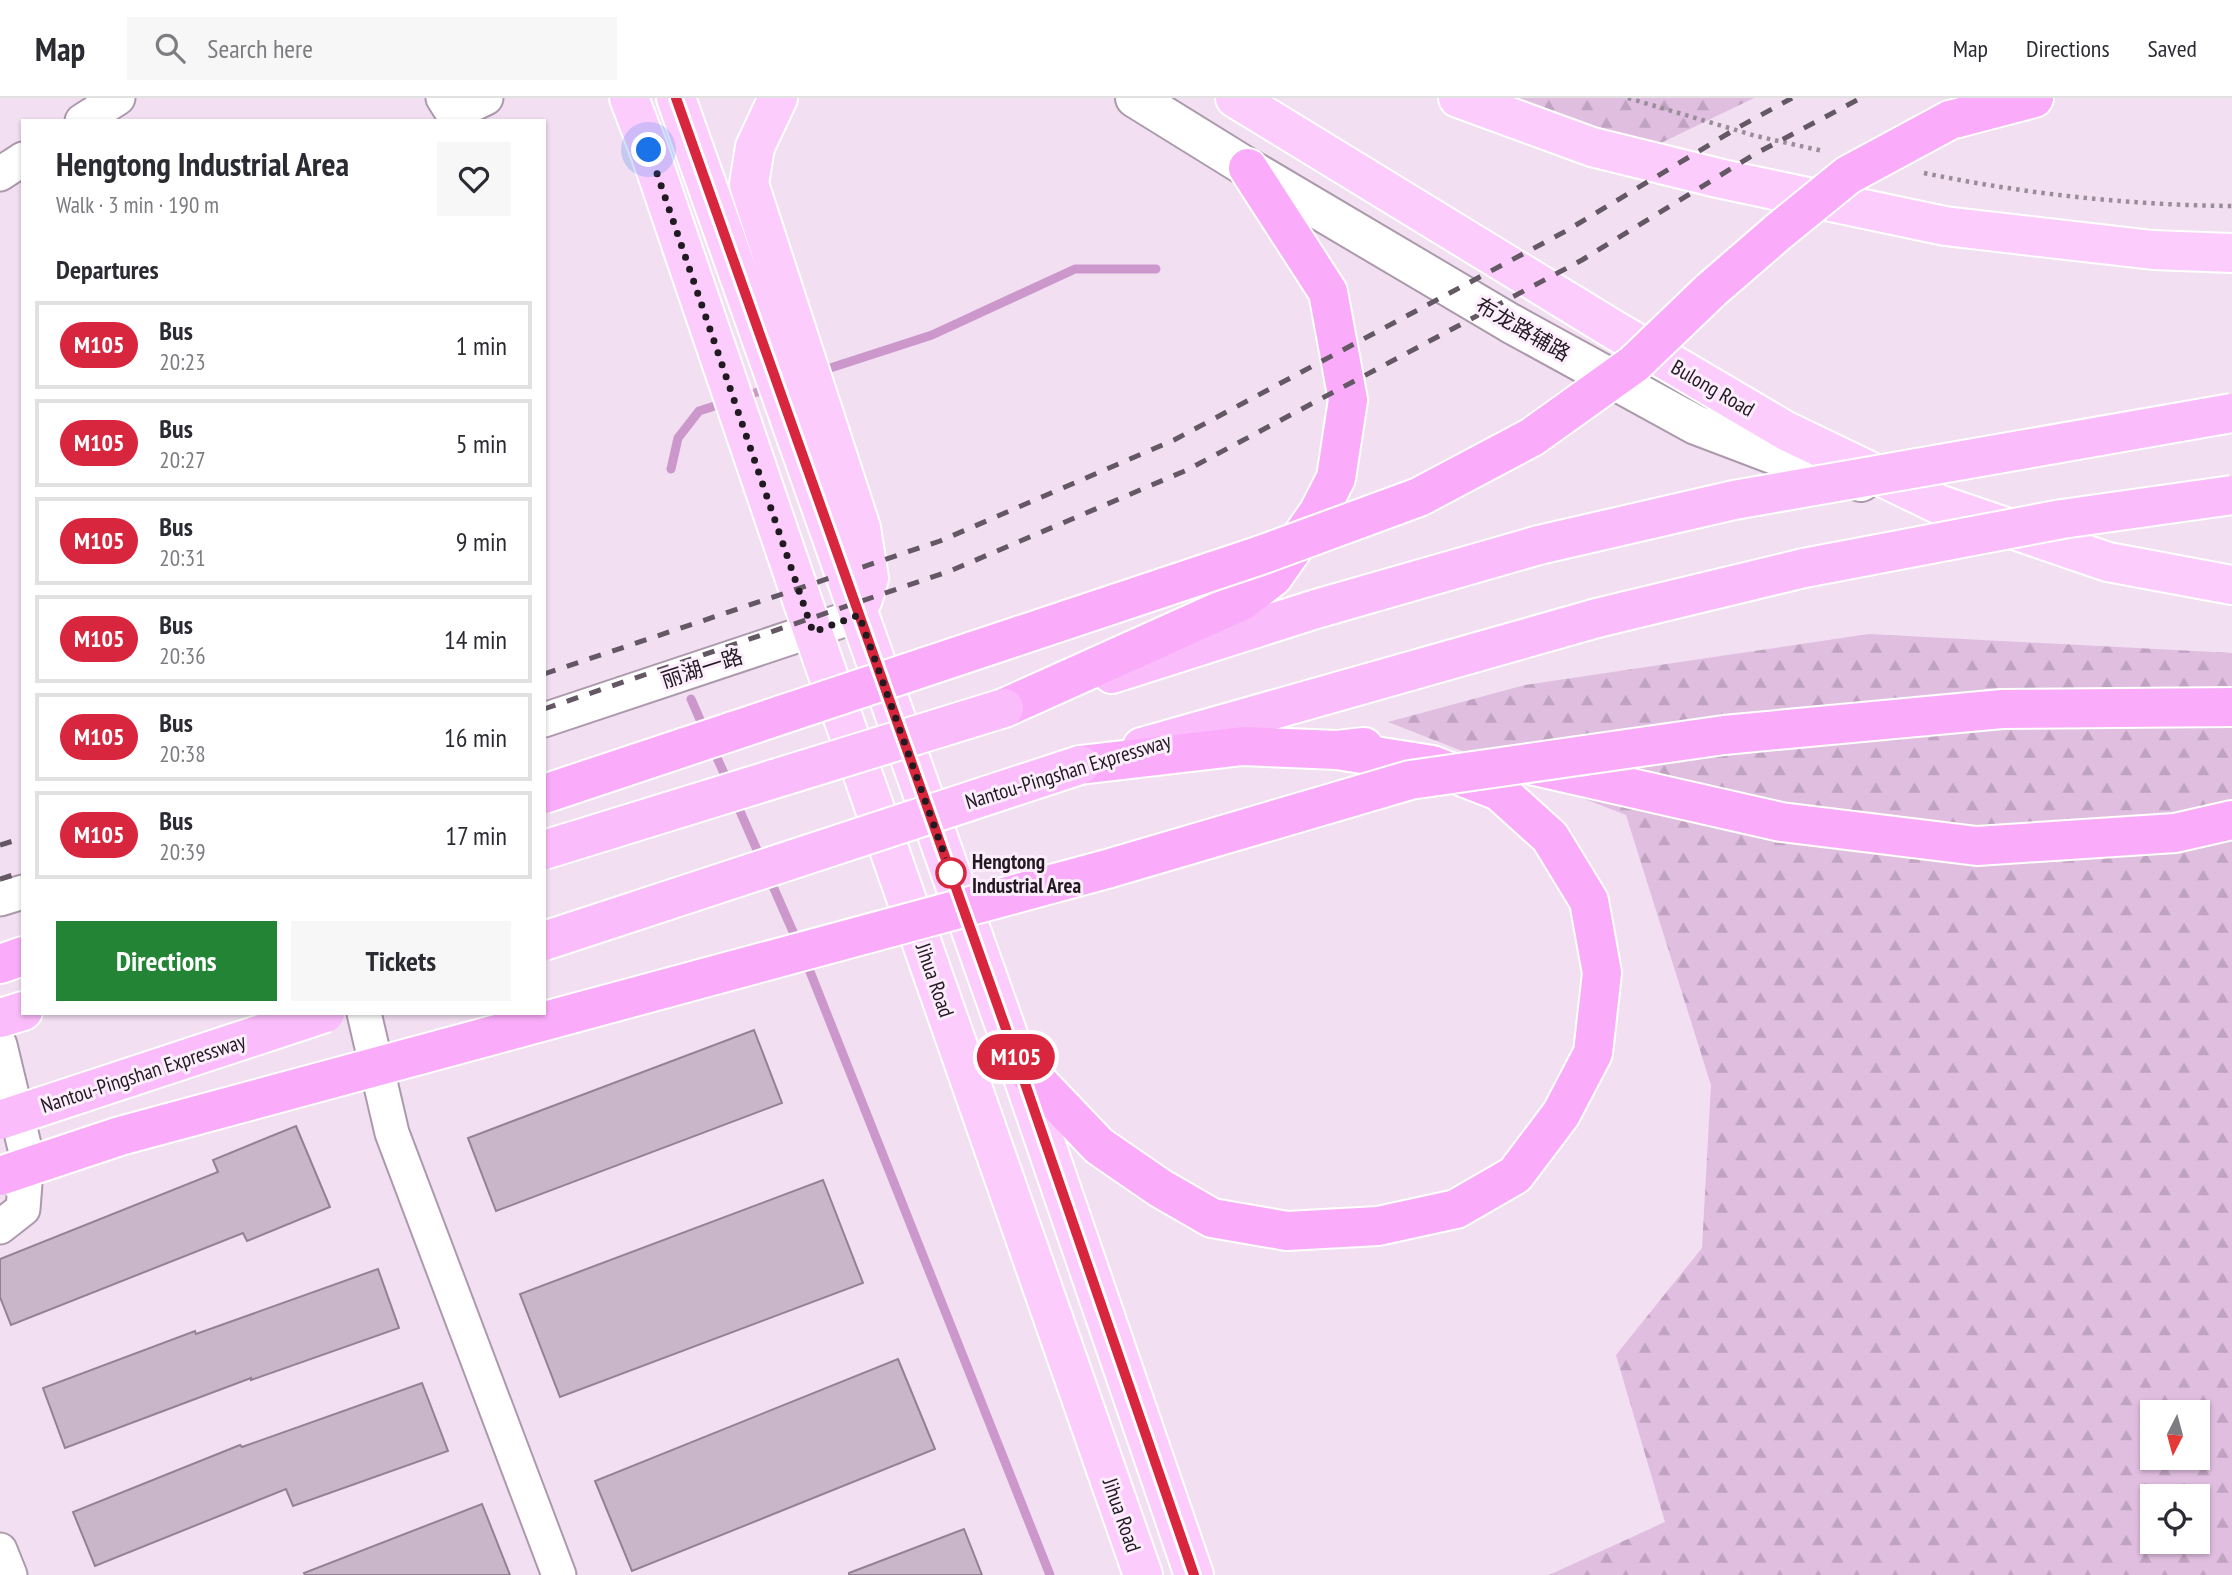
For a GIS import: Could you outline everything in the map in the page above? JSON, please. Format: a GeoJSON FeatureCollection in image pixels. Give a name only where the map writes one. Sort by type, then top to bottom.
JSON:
{"type":"FeatureCollection","features":[{"type":"Feature","properties":{"kind":"highway"},"geometry":{"type":"LineString","coordinates":[[546,793],[1261,555],[1419,497],[1543,429],[1634,364],[1711,290],[1848,175],[1950,120],[2034,98]]}},
{"type":"Feature","properties":{"kind":"highway"},"geometry":{"type":"LineString","coordinates":[[1004,708],[1242,601],[1273,577],[1318,513],[1336,478],[1348,400],[1328,292],[1248,168]]}},
{"type":"Feature","properties":{"kind":"highway"},"geometry":{"type":"LineString","coordinates":[[546,849],[1316,609],[1539,545],[1734,500],[2232,413]]}},
{"type":"Feature","properties":{"kind":"highway","name":"Nantou-Pingshan Expressway"},"geometry":{"type":"LineString","coordinates":[[546,940],[1080,765],[1597,618],[1804,568],[2062,519],[2232,495]]}},
{"type":"Feature","properties":{"kind":"highway"},"geometry":{"type":"LineString","coordinates":[[0,1176],[120,1136],[1080,876],[1410,780],[1724,735],[1988,711],[2232,707]]}},
{"type":"Feature","properties":{"kind":"highway"},"geometry":{"type":"LineString","coordinates":[[1337,750],[1430,742],[1781,822],[1977,846],[2175,833],[2232,820]]}},
{"type":"Feature","properties":{"kind":"highway"},"geometry":{"type":"LineString","coordinates":[[1017,1060],[1099,1146],[1160,1188],[1212,1218],[1287,1231],[1378,1226],[1456,1209],[1515,1175],[1562,1114],[1593,1053],[1602,973],[1589,901],[1550,837],[1499,791],[1432,765],[1337,750],[1243,746],[1080,765]]}},
{"type":"Feature","properties":{"kind":"highway"},"geometry":{"type":"LineString","coordinates":[[0,964],[21,957]]}},
{"type":"Feature","properties":{"kind":"highway"},"geometry":{"type":"LineString","coordinates":[[0,1018],[21,1012]]}},
{"type":"Feature","properties":{"kind":"highway","name":"Nantou-Pingshan Expressway"},"geometry":{"type":"LineString","coordinates":[[0,1121],[319,1015]]}},
{"type":"Feature","properties":{"kind":"main road","name":"Jihua Road"},"geometry":{"type":"LineString","coordinates":[[629,98],[1143,1575]]}},
{"type":"Feature","properties":{"kind":"main road"},"geometry":{"type":"LineString","coordinates":[[676,98],[771,312],[830,483],[859,615],[1017,1060],[1194,1575]]}},
{"type":"Feature","properties":{"kind":"main road"},"geometry":{"type":"LineString","coordinates":[[771,312],[749,184],[755,146],[778,98]]}},
{"type":"Feature","properties":{"kind":"main road","name":"布龙路辅路"},"geometry":{"type":"LineString","coordinates":[[1135,98],[1510,323],[1696,425],[1783,458],[1938,505]]}},
{"type":"Feature","properties":{"kind":"main road","name":"Bulong Road"},"geometry":{"type":"LineString","coordinates":[[1235,98],[1611,328],[1786,431],[1938,505],[2108,562],[2232,585]]}},
{"type":"Feature","properties":{"kind":"main road"},"geometry":{"type":"LineString","coordinates":[[1458,98],[1592,147],[1722,179],[1945,226],[2153,250],[2232,253]]}},
{"type":"Feature","properties":{"kind":"street"},"geometry":{"type":"LineString","coordinates":[[85,119],[118,98]]}},
{"type":"Feature","properties":{"kind":"street"},"geometry":{"type":"LineString","coordinates":[[443,98],[453,114],[486,98]]}},
{"type":"Feature","properties":{"kind":"street"},"geometry":{"type":"LineString","coordinates":[[0,174],[21,160]]}},
{"type":"Feature","properties":{"kind":"street","name":"丽湖一路"},"geometry":{"type":"LineString","coordinates":[[546,719],[859,615]]}},
{"type":"Feature","properties":{"kind":"street"},"geometry":{"type":"LineString","coordinates":[[0,899],[21,893]]}},
{"type":"Feature","properties":{"kind":"street"},"geometry":{"type":"LineString","coordinates":[[364,1015],[392,1133],[559,1575]]}},
{"type":"Feature","properties":{"kind":"street"},"geometry":{"type":"LineString","coordinates":[[0,1045],[27,1157],[23,1209],[0,1227]]}},
{"type":"Feature","properties":{"kind":"street"},"geometry":{"type":"LineString","coordinates":[[0,1550],[10,1575]]}},
{"type":"Feature","properties":{"kind":"green space"},"geometry":{"type":"Polygon","coordinates":[[[1493,98],[1754,98],[1634,156],[1493,98]]]}},
{"type":"Feature","properties":{"kind":"green space"},"geometry":{"type":"Polygon","coordinates":[[[1869,634],[2232,653],[2232,1575],[1549,1575],[1665,1522],[1616,1355],[1702,1248],[1711,1085],[1626,815],[1388,722],[1525,685],[1869,634]]]}},
{"type":"Feature","properties":{"kind":"building"},"geometry":{"type":"Polygon","coordinates":[[[754,1030],[782,1103],[496,1211],[468,1138],[754,1030]]]}},
{"type":"Feature","properties":{"kind":"building"},"geometry":{"type":"Polygon","coordinates":[[[296,1126],[330,1207],[247,1241],[243,1233],[11,1325],[0,1297],[0,1259],[218,1172],[213,1160],[296,1126]]]}},
{"type":"Feature","properties":{"kind":"building"},"geometry":{"type":"Polygon","coordinates":[[[823,1180],[863,1283],[560,1397],[520,1294],[823,1180]]]}},
{"type":"Feature","properties":{"kind":"building"},"geometry":{"type":"Polygon","coordinates":[[[378,1269],[399,1328],[251,1378],[65,1448],[43,1388],[195,1331],[196,1334],[378,1269]]]}},
{"type":"Feature","properties":{"kind":"building"},"geometry":{"type":"Polygon","coordinates":[[[898,1359],[935,1449],[632,1571],[595,1481],[898,1359]]]}},
{"type":"Feature","properties":{"kind":"building"},"geometry":{"type":"Polygon","coordinates":[[[422,1383],[448,1451],[293,1506],[286,1489],[95,1566],[73,1512],[240,1445],[242,1447],[422,1383]]]}},
{"type":"Feature","properties":{"kind":"building"},"geometry":{"type":"Polygon","coordinates":[[[482,1504],[510,1575],[304,1573],[482,1504]]]}},
{"type":"Feature","properties":{"kind":"building"},"geometry":{"type":"Polygon","coordinates":[[[964,1529],[982,1575],[849,1575],[849,1573],[964,1529]]]}},
{"type":"Feature","properties":{"kind":"waterway"},"geometry":{"type":"LineString","coordinates":[[821,371],[932,335],[1075,269],[1156,269]]}},
{"type":"Feature","properties":{"kind":"waterway"},"geometry":{"type":"LineString","coordinates":[[741,397],[771,388]]}},
{"type":"Feature","properties":{"kind":"waterway"},"geometry":{"type":"LineString","coordinates":[[671,469],[678,438],[699,411],[724,403]]}},
{"type":"Feature","properties":{"kind":"waterway"},"geometry":{"type":"LineString","coordinates":[[691,699],[705,731]]}},
{"type":"Feature","properties":{"kind":"waterway"},"geometry":{"type":"LineString","coordinates":[[712,747],[728,782]]}},
{"type":"Feature","properties":{"kind":"waterway"},"geometry":{"type":"LineString","coordinates":[[736,802],[761,859]]}},
{"type":"Feature","properties":{"kind":"waterway"},"geometry":{"type":"LineString","coordinates":[[768,875],[798,943]]}},
{"type":"Feature","properties":{"kind":"waterway"},"geometry":{"type":"LineString","coordinates":[[805,959],[1050,1575]]}},
{"type":"Feature","properties":{"kind":"railway"},"geometry":{"type":"LineString","coordinates":[[546,673],[940,541],[1174,440],[1566,231],[1792,98]]}},
{"type":"Feature","properties":{"kind":"railway"},"geometry":{"type":"LineString","coordinates":[[546,708],[950,571],[1187,470],[1582,260],[1755,154],[1861,98]]}},
{"type":"Feature","properties":{"kind":"railway"},"geometry":{"type":"LineString","coordinates":[[0,845],[21,839]]}},
{"type":"Feature","properties":{"kind":"railway"},"geometry":{"type":"LineString","coordinates":[[0,879],[21,873]]}},
{"type":"Feature","properties":{"kind":"bus line","name":"M105"},"geometry":{"type":"LineString","coordinates":[[676,98],[1017,1060],[1194,1575]]}},
{"type":"Feature","properties":{"kind":"place","name":"Hengtong Industrial Area"},"geometry":{"type":"Point","coordinates":[951,873]}},
{"type":"Feature","properties":{"kind":"route"},"geometry":{"type":"LineString","coordinates":[[649,150],[813,632],[859,615],[953,879],[951,873]]}}]}
